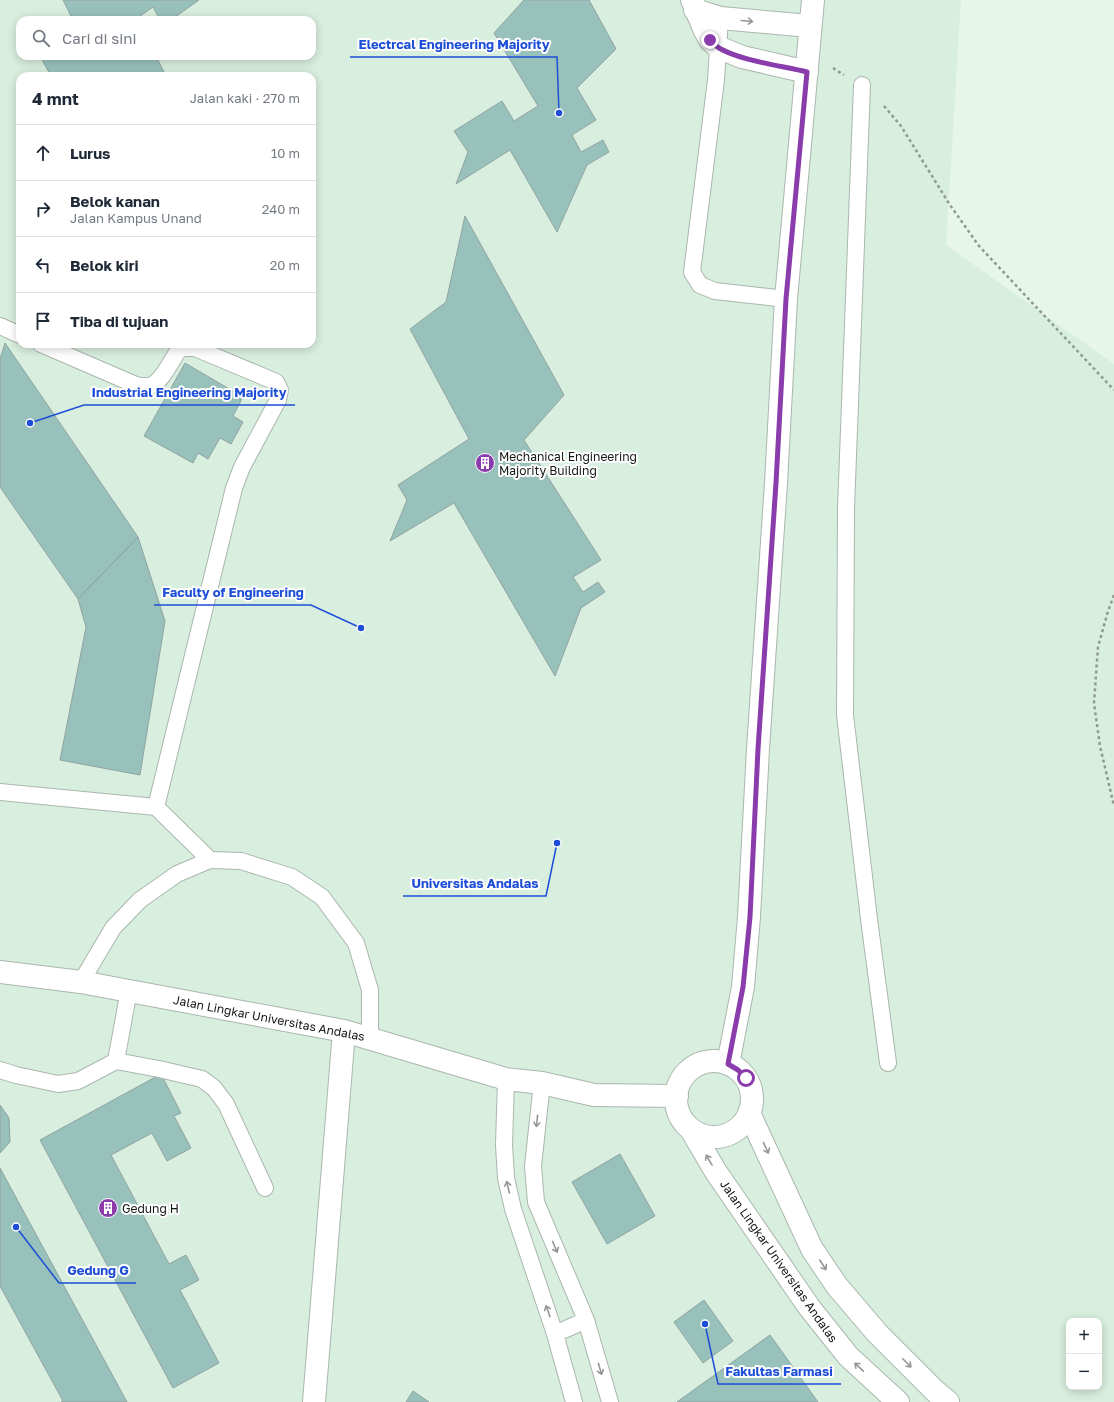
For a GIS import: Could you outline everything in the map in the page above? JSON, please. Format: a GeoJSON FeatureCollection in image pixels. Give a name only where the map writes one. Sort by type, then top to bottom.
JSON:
{"type":"FeatureCollection","features":[{"type":"Feature","properties":{"kind":"street"},"geometry":{"type":"LineString","coordinates":[[728,1064],[743,987],[750,917],[758,749],[776,483],[786,299],[813,0]]}},
{"type":"Feature","properties":{"kind":"street"},"geometry":{"type":"LineString","coordinates":[[694,5],[720,18],[810,26]]}},
{"type":"Feature","properties":{"kind":"street"},"geometry":{"type":"LineString","coordinates":[[694,5],[710,40],[718,48],[742,57],[808,63]]}},
{"type":"Feature","properties":{"kind":"street","name":"Jalan Lingkar Universitas Andalas"},"geometry":{"type":"LineString","coordinates":[[0,972],[81,982],[129,990],[344,1031],[506,1079],[542,1083],[594,1095],[677,1096]]}},
{"type":"Feature","properties":{"kind":"street"},"geometry":{"type":"LineString","coordinates":[[314,1402],[344,1031]]}},
{"type":"Feature","properties":{"kind":"street"},"geometry":{"type":"LineString","coordinates":[[716,1061],[728,1064],[738,1070],[746,1078],[751,1089],[752,1101],[749,1113],[743,1123],[734,1131],[723,1136],[712,1137],[700,1134],[690,1128],[682,1119],[678,1108],[677,1096],[679,1085],[685,1074],[694,1066],[705,1062],[716,1061]]}},
{"type":"Feature","properties":{"kind":"street"},"geometry":{"type":"LineString","coordinates":[[749,1113],[812,1249],[837,1286],[877,1333],[948,1402]]}},
{"type":"Feature","properties":{"kind":"street","name":"Jalan Lingkar Universitas Andalas"},"geometry":{"type":"LineString","coordinates":[[690,1128],[716,1172],[809,1307],[848,1356],[898,1402]]}},
{"type":"Feature","properties":{"kind":"lane"},"geometry":{"type":"LineString","coordinates":[[720,18],[716,80],[692,272],[700,285],[715,291],[786,299]]}},
{"type":"Feature","properties":{"kind":"lane"},"geometry":{"type":"LineString","coordinates":[[862,86],[846,509],[845,715],[888,1063]]}},
{"type":"Feature","properties":{"kind":"lane"},"geometry":{"type":"LineString","coordinates":[[0,326],[16,333]]}},
{"type":"Feature","properties":{"kind":"lane"},"geometry":{"type":"LineString","coordinates":[[50,348],[136,385],[144,387],[151,386],[158,381],[178,351],[183,348],[195,348],[276,382],[280,390],[278,400],[242,467],[234,488],[156,807]]}},
{"type":"Feature","properties":{"kind":"lane"},"geometry":{"type":"LineString","coordinates":[[0,792],[156,807],[210,860]]}},
{"type":"Feature","properties":{"kind":"lane"},"geometry":{"type":"LineString","coordinates":[[81,982],[113,928],[140,900],[177,874],[210,860],[241,861],[292,877],[322,898],[356,943],[370,990],[370,1038]]}},
{"type":"Feature","properties":{"kind":"lane"},"geometry":{"type":"LineString","coordinates":[[116,1061],[129,990]]}},
{"type":"Feature","properties":{"kind":"lane"},"geometry":{"type":"LineString","coordinates":[[0,1070],[58,1084],[78,1081],[116,1061],[159,1069],[202,1080],[214,1088],[226,1104],[265,1188]]}},
{"type":"Feature","properties":{"kind":"lane"},"geometry":{"type":"LineString","coordinates":[[506,1079],[504,1145],[506,1178],[514,1209],[555,1334],[574,1402]]}},
{"type":"Feature","properties":{"kind":"lane"},"geometry":{"type":"LineString","coordinates":[[542,1083],[533,1166],[536,1202],[586,1320],[610,1402]]}},
{"type":"Feature","properties":{"kind":"lane"},"geometry":{"type":"LineString","coordinates":[[514,1209],[536,1202]]}},
{"type":"Feature","properties":{"kind":"lane"},"geometry":{"type":"LineString","coordinates":[[555,1334],[586,1320]]}},
{"type":"Feature","properties":{"kind":"path"},"geometry":{"type":"LineString","coordinates":[[808,63],[862,86],[883,104],[901,126],[950,205],[979,246],[1114,390]]}},
{"type":"Feature","properties":{"kind":"path"},"geometry":{"type":"LineString","coordinates":[[1114,595],[1098,647],[1094,703],[1100,746],[1114,806]]}},
{"type":"Feature","properties":{"kind":"shaded area"},"geometry":{"type":"Polygon","coordinates":[[[0,0],[961,0],[946,245],[1114,364],[1114,1402],[0,1402],[0,0]]]}},
{"type":"Feature","properties":{"kind":"building"},"geometry":{"type":"Polygon","coordinates":[[[63,0],[199,0],[177,16],[158,16],[153,7],[140,16],[71,16],[63,0]]]}},
{"type":"Feature","properties":{"kind":"building"},"geometry":{"type":"Polygon","coordinates":[[[524,0],[589,0],[616,49],[577,88],[596,120],[572,135],[581,152],[603,140],[609,152],[587,165],[557,232],[510,150],[456,184],[468,152],[454,131],[502,101],[514,121],[538,106],[494,33],[524,0]]]}},
{"type":"Feature","properties":{"kind":"building"},"geometry":{"type":"Polygon","coordinates":[[[42,60],[158,60],[164,72],[49,72],[42,60]]]}},
{"type":"Feature","properties":{"kind":"building","name":"Mechanical Engineering Majority Building"},"geometry":{"type":"Polygon","coordinates":[[[465,216],[564,395],[524,440],[601,560],[573,577],[583,592],[598,582],[605,592],[581,608],[555,676],[454,503],[390,541],[407,500],[398,485],[469,439],[410,329],[446,302],[465,216]]]}},
{"type":"Feature","properties":{"kind":"building"},"geometry":{"type":"Polygon","coordinates":[[[5,343],[138,537],[78,599],[0,487],[0,359],[5,343]]]}},
{"type":"Feature","properties":{"kind":"building"},"geometry":{"type":"Polygon","coordinates":[[[185,363],[243,397],[233,416],[243,422],[231,444],[220,438],[208,459],[198,453],[193,463],[144,436],[185,363]]]}},
{"type":"Feature","properties":{"kind":"building"},"geometry":{"type":"Polygon","coordinates":[[[138,537],[165,621],[140,775],[60,760],[86,627],[78,599],[138,537]]]}},
{"type":"Feature","properties":{"kind":"building","name":"Gedung H"},"geometry":{"type":"Polygon","coordinates":[[[161,1074],[181,1113],[174,1116],[191,1148],[167,1161],[152,1133],[111,1155],[169,1264],[186,1255],[199,1280],[180,1290],[219,1363],[173,1388],[40,1140],[161,1074]]]}},
{"type":"Feature","properties":{"kind":"building"},"geometry":{"type":"Polygon","coordinates":[[[0,1105],[9,1118],[10,1142],[0,1153],[0,1105]]]}},
{"type":"Feature","properties":{"kind":"building"},"geometry":{"type":"Polygon","coordinates":[[[620,1154],[655,1216],[607,1244],[572,1182],[620,1154]]]}},
{"type":"Feature","properties":{"kind":"building"},"geometry":{"type":"Polygon","coordinates":[[[0,1168],[127,1402],[61,1402],[63,1401],[0,1286],[0,1168]]]}},
{"type":"Feature","properties":{"kind":"building"},"geometry":{"type":"Polygon","coordinates":[[[704,1300],[733,1341],[703,1363],[674,1322],[704,1300]]]}},
{"type":"Feature","properties":{"kind":"building"},"geometry":{"type":"Polygon","coordinates":[[[770,1335],[818,1402],[677,1402],[770,1335]]]}},
{"type":"Feature","properties":{"kind":"building"},"geometry":{"type":"Polygon","coordinates":[[[413,1391],[429,1402],[406,1402],[413,1391]]]}},
{"type":"Feature","properties":{"kind":"place","name":"Electrcal Engineering Majority"},"geometry":{"type":"Point","coordinates":[559,113]}},
{"type":"Feature","properties":{"kind":"place","name":"Industrial Engineering Majority"},"geometry":{"type":"Point","coordinates":[30,423]}},
{"type":"Feature","properties":{"kind":"place","name":"Mechanical Engineering Majority Building"},"geometry":{"type":"Point","coordinates":[485,463]}},
{"type":"Feature","properties":{"kind":"place","name":"Faculty of Engineering"},"geometry":{"type":"Point","coordinates":[361,628]}},
{"type":"Feature","properties":{"kind":"place","name":"Universitas Andalas"},"geometry":{"type":"Point","coordinates":[557,843]}},
{"type":"Feature","properties":{"kind":"place","name":"Gedung H"},"geometry":{"type":"Point","coordinates":[108,1208]}},
{"type":"Feature","properties":{"kind":"place","name":"Gedung G"},"geometry":{"type":"Point","coordinates":[16,1227]}},
{"type":"Feature","properties":{"kind":"place","name":"Fakultas Farmasi"},"geometry":{"type":"Point","coordinates":[705,1324]}},
{"type":"Feature","properties":{"kind":"route"},"geometry":{"type":"LineString","coordinates":[[710,40],[718,48],[742,57],[807,72],[786,299],[776,483],[758,749],[750,917],[743,987],[728,1064],[738,1070],[746,1078]]}}]}
